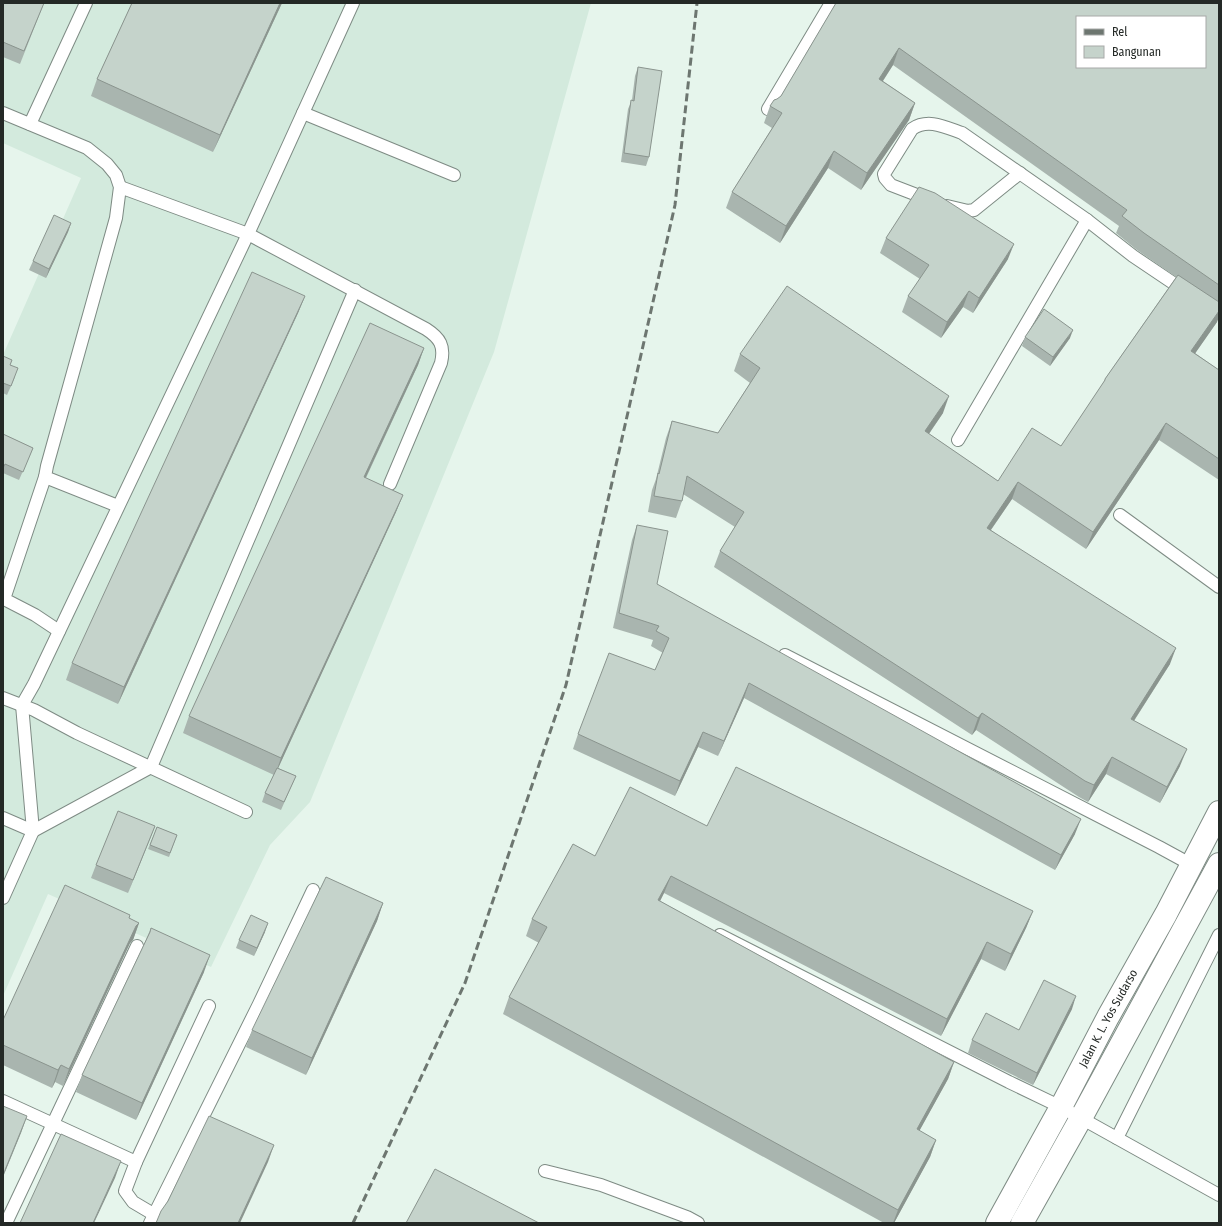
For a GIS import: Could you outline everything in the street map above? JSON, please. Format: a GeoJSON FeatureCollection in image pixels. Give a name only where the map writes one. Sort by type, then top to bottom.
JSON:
{"type":"FeatureCollection","features":[{"type":"Feature","properties":{"kind":"highway","name":"Jalan K. L. Yos Sudarso"},"geometry":{"type":"LineString","coordinates":[[997,1223],[1061,1107],[1108,1017],[1166,914],[1219,812]]}},
{"type":"Feature","properties":{"kind":"highway","name":"Jalan K. L. Yos Sudarso"},"geometry":{"type":"LineString","coordinates":[[1022,1223],[1081,1118],[1219,864]]}},
{"type":"Feature","properties":{"kind":"lane"},"geometry":{"type":"LineString","coordinates":[[30,124],[86,3]]}},
{"type":"Feature","properties":{"kind":"lane"},"geometry":{"type":"LineString","coordinates":[[3,898],[33,831],[22,705],[34,684],[248,234],[353,3]]}},
{"type":"Feature","properties":{"kind":"lane"},"geometry":{"type":"LineString","coordinates":[[768,109],[831,3]]}},
{"type":"Feature","properties":{"kind":"lane"},"geometry":{"type":"LineString","coordinates":[[3,113],[87,148],[107,164],[116,175],[120,188],[116,218],[45,477],[3,598],[36,615],[59,631]]}},
{"type":"Feature","properties":{"kind":"lane"},"geometry":{"type":"LineString","coordinates":[[303,113],[454,175]]}},
{"type":"Feature","properties":{"kind":"lane"},"geometry":{"type":"LineString","coordinates":[[1020,173],[974,210],[968,211],[953,208],[891,185],[885,178],[884,174],[912,129],[918,125],[939,125],[962,133],[1020,173],[1087,220],[1133,256],[1194,297]]}},
{"type":"Feature","properties":{"kind":"lane"},"geometry":{"type":"LineString","coordinates":[[120,188],[248,234],[430,331],[440,341],[443,355],[441,363],[390,484]]}},
{"type":"Feature","properties":{"kind":"lane"},"geometry":{"type":"LineString","coordinates":[[958,440],[1087,220]]}},
{"type":"Feature","properties":{"kind":"lane"},"geometry":{"type":"LineString","coordinates":[[33,831],[152,767],[355,290]]}},
{"type":"Feature","properties":{"kind":"lane"},"geometry":{"type":"LineString","coordinates":[[45,477],[118,506]]}},
{"type":"Feature","properties":{"kind":"lane"},"geometry":{"type":"LineString","coordinates":[[1120,516],[1219,587]]}},
{"type":"Feature","properties":{"kind":"lane"},"geometry":{"type":"LineString","coordinates":[[773,649],[1192,865]]}},
{"type":"Feature","properties":{"kind":"lane"},"geometry":{"type":"LineString","coordinates":[[3,698],[34,710],[77,733],[246,812]]}},
{"type":"Feature","properties":{"kind":"lane"},"geometry":{"type":"LineString","coordinates":[[3,818],[33,831]]}},
{"type":"Feature","properties":{"kind":"lane"},"geometry":{"type":"LineString","coordinates":[[209,1006],[136,1162],[125,1191],[133,1202],[153,1219],[259,1004],[313,890]]}},
{"type":"Feature","properties":{"kind":"lane"},"geometry":{"type":"LineString","coordinates":[[707,928],[1061,1107],[1219,1195]]}},
{"type":"Feature","properties":{"kind":"lane"},"geometry":{"type":"LineString","coordinates":[[1117,1138],[1219,935]]}},
{"type":"Feature","properties":{"kind":"lane"},"geometry":{"type":"LineString","coordinates":[[6,1223],[137,946]]}},
{"type":"Feature","properties":{"kind":"lane"},"geometry":{"type":"LineString","coordinates":[[3,1101],[136,1162]]}},
{"type":"Feature","properties":{"kind":"lane"},"geometry":{"type":"LineString","coordinates":[[545,1171],[600,1185],[686,1217],[698,1223]]}},
{"type":"Feature","properties":{"kind":"shaded area"},"geometry":{"type":"Polygon","coordinates":[[[3,3],[591,3],[494,352],[310,802],[270,845],[211,967],[48,894],[3,996],[3,355],[81,178],[3,143],[3,3]]]}},
{"type":"Feature","properties":{"kind":"building"},"geometry":{"type":"Polygon","coordinates":[[[3,3],[44,3],[24,51],[3,42],[3,3]]]}},
{"type":"Feature","properties":{"kind":"building"},"geometry":{"type":"Polygon","coordinates":[[[132,3],[280,3],[220,135],[97,79],[132,3]]]}},
{"type":"Feature","properties":{"kind":"building"},"geometry":{"type":"Polygon","coordinates":[[[836,3],[1217,3],[1219,4],[1219,285],[1122,216],[1127,210],[899,48],[879,79],[915,103],[867,173],[834,151],[786,226],[732,192],[782,113],[770,106],[774,100],[781,96],[836,3]]]}},
{"type":"Feature","properties":{"kind":"building"},"geometry":{"type":"Polygon","coordinates":[[[638,67],[662,71],[649,157],[624,153],[631,100],[634,101],[638,67]]]}},
{"type":"Feature","properties":{"kind":"building"},"geometry":{"type":"Polygon","coordinates":[[[919,187],[935,193],[1014,244],[979,298],[969,291],[947,322],[908,296],[929,265],[886,238],[919,187]]]}},
{"type":"Feature","properties":{"kind":"building"},"geometry":{"type":"Polygon","coordinates":[[[54,215],[71,223],[49,269],[33,261],[54,215]]]}},
{"type":"Feature","properties":{"kind":"building"},"geometry":{"type":"Polygon","coordinates":[[[252,272],[305,296],[124,687],[72,663],[252,272]]]}},
{"type":"Feature","properties":{"kind":"building"},"geometry":{"type":"Polygon","coordinates":[[[1178,275],[1219,302],[1219,311],[1191,351],[1219,370],[1219,459],[1166,423],[1093,532],[1018,482],[987,528],[1176,648],[1131,719],[1187,749],[1167,787],[1112,757],[1094,785],[1085,781],[982,713],[978,718],[720,551],[744,512],[687,476],[682,501],[654,496],[658,473],[659,474],[672,421],[718,433],[760,368],[740,354],[787,286],[949,396],[925,431],[998,481],[1032,428],[1061,446],[1105,379],[1178,275]]]}},
{"type":"Feature","properties":{"kind":"building"},"geometry":{"type":"Polygon","coordinates":[[[1044,309],[1073,330],[1053,357],[1025,337],[1044,309]]]}},
{"type":"Feature","properties":{"kind":"building"},"geometry":{"type":"Polygon","coordinates":[[[370,323],[424,348],[364,477],[403,495],[281,758],[189,716],[370,323]]]}},
{"type":"Feature","properties":{"kind":"building"},"geometry":{"type":"Polygon","coordinates":[[[3,356],[12,360],[10,365],[18,368],[11,386],[3,383],[3,356]]]}},
{"type":"Feature","properties":{"kind":"building"},"geometry":{"type":"Polygon","coordinates":[[[3,434],[33,448],[23,472],[5,464],[3,468],[3,434]]]}},
{"type":"Feature","properties":{"kind":"building"},"geometry":{"type":"Polygon","coordinates":[[[637,525],[668,531],[657,584],[1081,819],[1061,855],[749,683],[724,741],[703,732],[680,781],[578,734],[609,653],[655,670],[669,638],[656,631],[659,626],[619,613],[637,525]]]}},
{"type":"Feature","properties":{"kind":"building"},"geometry":{"type":"Polygon","coordinates":[[[736,767],[1033,911],[1011,954],[987,942],[947,1019],[671,876],[658,900],[954,1062],[917,1129],[936,1140],[898,1210],[509,997],[547,927],[532,919],[573,844],[595,856],[630,787],[707,826],[736,767]]]}},
{"type":"Feature","properties":{"kind":"building"},"geometry":{"type":"Polygon","coordinates":[[[277,768],[296,776],[284,802],[265,793],[277,768]]]}},
{"type":"Feature","properties":{"kind":"building"},"geometry":{"type":"Polygon","coordinates":[[[118,811],[155,826],[133,880],[96,865],[118,811]]]}},
{"type":"Feature","properties":{"kind":"building"},"geometry":{"type":"Polygon","coordinates":[[[157,827],[177,835],[170,853],[150,845],[157,827]]]}},
{"type":"Feature","properties":{"kind":"building"},"geometry":{"type":"Polygon","coordinates":[[[326,877],[383,903],[312,1058],[252,1030],[326,877]]]}},
{"type":"Feature","properties":{"kind":"building"},"geometry":{"type":"Polygon","coordinates":[[[65,885],[130,915],[129,918],[139,923],[136,926],[69,1069],[61,1065],[58,1070],[3,1045],[3,1020],[65,885]]]}},
{"type":"Feature","properties":{"kind":"building"},"geometry":{"type":"Polygon","coordinates":[[[251,915],[268,923],[257,948],[239,940],[251,915]]]}},
{"type":"Feature","properties":{"kind":"building"},"geometry":{"type":"Polygon","coordinates":[[[151,928],[210,955],[142,1103],[82,1075],[151,928]]]}},
{"type":"Feature","properties":{"kind":"building"},"geometry":{"type":"Polygon","coordinates":[[[1044,980],[1076,996],[1037,1073],[972,1040],[986,1013],[1019,1030],[1044,980]]]}},
{"type":"Feature","properties":{"kind":"building"},"geometry":{"type":"Polygon","coordinates":[[[3,1106],[27,1116],[3,1175],[3,1106]]]}},
{"type":"Feature","properties":{"kind":"building"},"geometry":{"type":"Polygon","coordinates":[[[209,1116],[274,1145],[238,1223],[156,1223],[161,1211],[168,1201],[209,1116]]]}},
{"type":"Feature","properties":{"kind":"building"},"geometry":{"type":"Polygon","coordinates":[[[61,1134],[121,1161],[93,1223],[20,1223],[61,1134]]]}},
{"type":"Feature","properties":{"kind":"building"},"geometry":{"type":"Polygon","coordinates":[[[435,1169],[539,1223],[406,1223],[435,1169]]]}},
{"type":"Feature","properties":{"kind":"railway"},"geometry":{"type":"LineString","coordinates":[[353,1223],[465,983],[566,685],[675,205],[697,3]]}}]}
